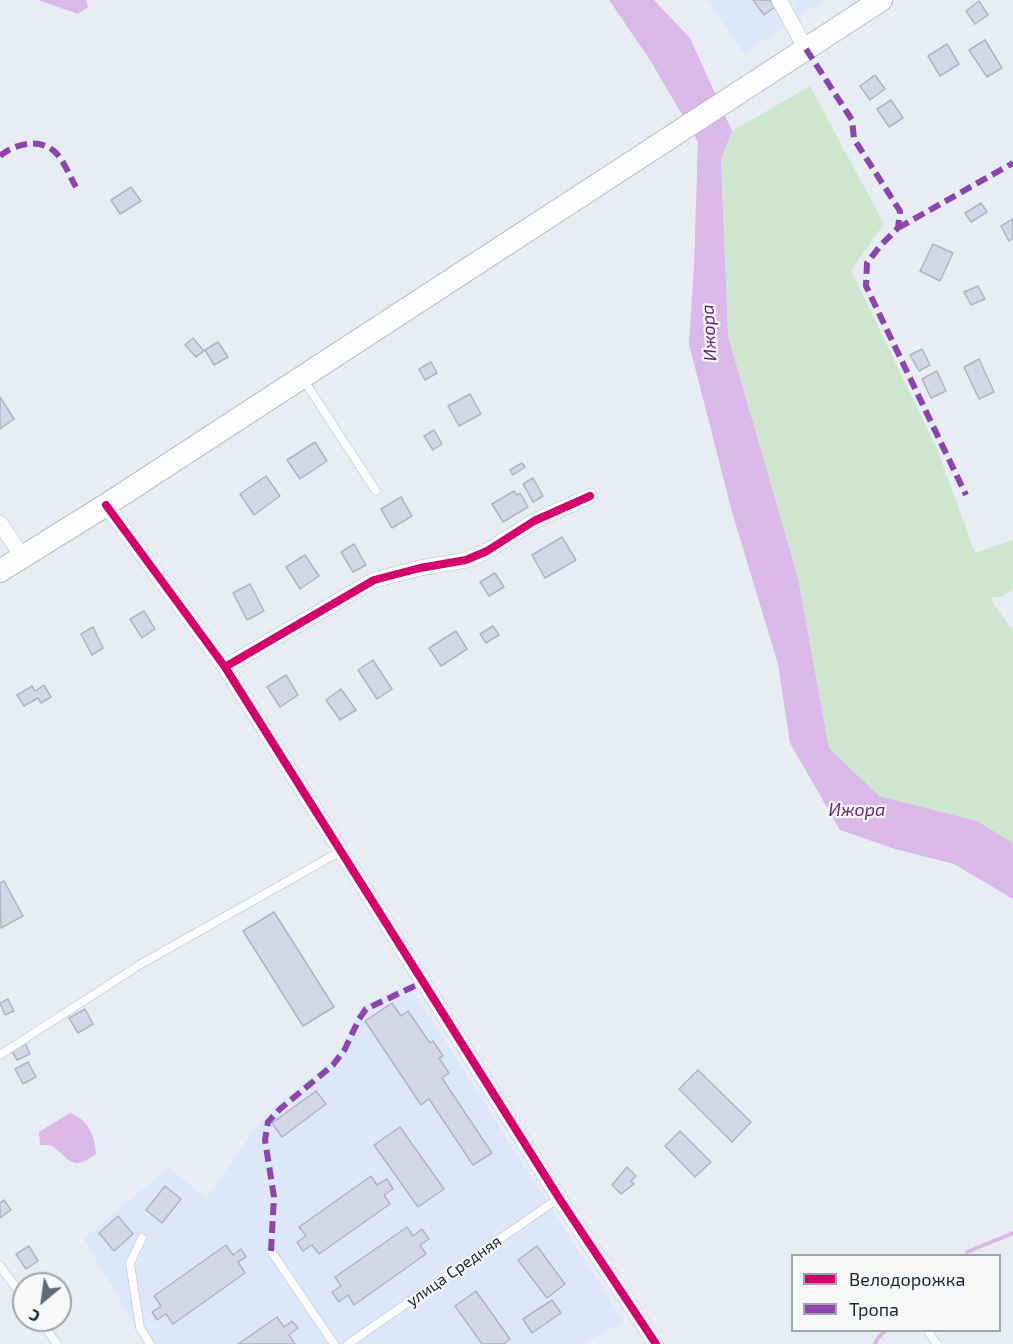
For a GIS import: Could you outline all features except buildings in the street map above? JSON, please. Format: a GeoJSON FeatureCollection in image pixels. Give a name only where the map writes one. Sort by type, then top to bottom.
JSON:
{"type":"FeatureCollection","features":[{"type":"Feature","properties":{"kind":"main road"},"geometry":{"type":"LineString","coordinates":[[0,571],[302,378],[881,0]]}},
{"type":"Feature","properties":{"kind":"street"},"geometry":{"type":"LineString","coordinates":[[779,0],[806,49]]}},
{"type":"Feature","properties":{"kind":"street"},"geometry":{"type":"LineString","coordinates":[[225,667],[374,580],[420,568],[466,560],[487,551],[534,521],[591,496]]}},
{"type":"Feature","properties":{"kind":"street"},"geometry":{"type":"LineString","coordinates":[[106,505],[225,667],[559,1198],[656,1344]]}},
{"type":"Feature","properties":{"kind":"street"},"geometry":{"type":"LineString","coordinates":[[0,523],[22,556]]}},
{"type":"Feature","properties":{"kind":"lane"},"geometry":{"type":"LineString","coordinates":[[302,378],[376,491]]}},
{"type":"Feature","properties":{"kind":"lane"},"geometry":{"type":"LineString","coordinates":[[0,1055],[141,964],[341,851]]}},
{"type":"Feature","properties":{"kind":"lane","name":"улица Средняя"},"geometry":{"type":"LineString","coordinates":[[348,1344],[559,1198]]}},
{"type":"Feature","properties":{"kind":"lane"},"geometry":{"type":"LineString","coordinates":[[142,1238],[130,1263],[140,1328],[150,1344]]}},
{"type":"Feature","properties":{"kind":"lane"},"geometry":{"type":"LineString","coordinates":[[271,1251],[334,1344]]}},
{"type":"Feature","properties":{"kind":"lane"},"geometry":{"type":"LineString","coordinates":[[0,1266],[12,1282]]}},
{"type":"Feature","properties":{"kind":"lane"},"geometry":{"type":"LineString","coordinates":[[928,1333],[937,1344]]}},
{"type":"Feature","properties":{"kind":"shaded area"},"geometry":{"type":"Polygon","coordinates":[[[707,0],[824,0],[744,54],[707,0]]]}},
{"type":"Feature","properties":{"kind":"shaded area"},"geometry":{"type":"Polygon","coordinates":[[[408,983],[624,1322],[584,1344],[145,1344],[84,1239],[169,1167],[206,1199],[264,1116],[336,1057],[360,1007],[408,983]]]}},
{"type":"Feature","properties":{"kind":"green space"},"geometry":{"type":"Polygon","coordinates":[[[810,86],[884,224],[851,270],[937,449],[975,553],[1013,540],[1013,589],[1001,597],[991,597],[1013,631],[1013,843],[977,821],[879,796],[829,748],[798,578],[728,336],[721,159],[732,131],[810,86]]]}},
{"type":"Feature","properties":{"kind":"water"},"geometry":{"type":"Polygon","coordinates":[[[38,0],[86,0],[88,7],[78,14],[38,0]]]}},
{"type":"Feature","properties":{"kind":"water","name":"Ижора"},"geometry":{"type":"Polygon","coordinates":[[[609,0],[654,0],[690,38],[732,131],[721,159],[728,336],[798,578],[829,748],[879,796],[977,821],[1013,843],[1013,899],[954,864],[895,849],[840,830],[790,743],[778,664],[732,512],[689,344],[698,142],[650,60],[609,0]]]}},
{"type":"Feature","properties":{"kind":"water"},"geometry":{"type":"Polygon","coordinates":[[[70,1113],[82,1119],[86,1124],[94,1141],[96,1154],[76,1163],[71,1162],[50,1145],[40,1145],[39,1132],[70,1113]]]}},
{"type":"Feature","properties":{"kind":"waterway"},"geometry":{"type":"LineString","coordinates":[[966,1254],[1013,1233]]}},
{"type":"Feature","properties":{"kind":"waterway"},"geometry":{"type":"LineString","coordinates":[[875,1344],[884,1332]]}},
{"type":"Feature","properties":{"kind":"marked path"},"geometry":{"type":"LineString","coordinates":[[806,49],[852,120],[854,139],[900,211],[898,228],[867,263],[866,286],[966,495]]}},
{"type":"Feature","properties":{"kind":"marked path"},"geometry":{"type":"LineString","coordinates":[[0,156],[21,145],[44,145],[57,154],[76,187]]}},
{"type":"Feature","properties":{"kind":"marked path"},"geometry":{"type":"LineString","coordinates":[[898,228],[1013,163]]}},
{"type":"Feature","properties":{"kind":"marked path"},"geometry":{"type":"LineString","coordinates":[[271,1251],[274,1197],[265,1140],[268,1122],[280,1109],[333,1065],[345,1049],[366,1009],[423,982]]}},
{"type":"Feature","properties":{"kind":"cycle path"},"geometry":{"type":"LineString","coordinates":[[225,667],[374,580],[420,568],[466,560],[487,551],[534,521],[590,496]]}},
{"type":"Feature","properties":{"kind":"cycle path"},"geometry":{"type":"LineString","coordinates":[[106,505],[225,667],[559,1198],[656,1344]]}}]}
